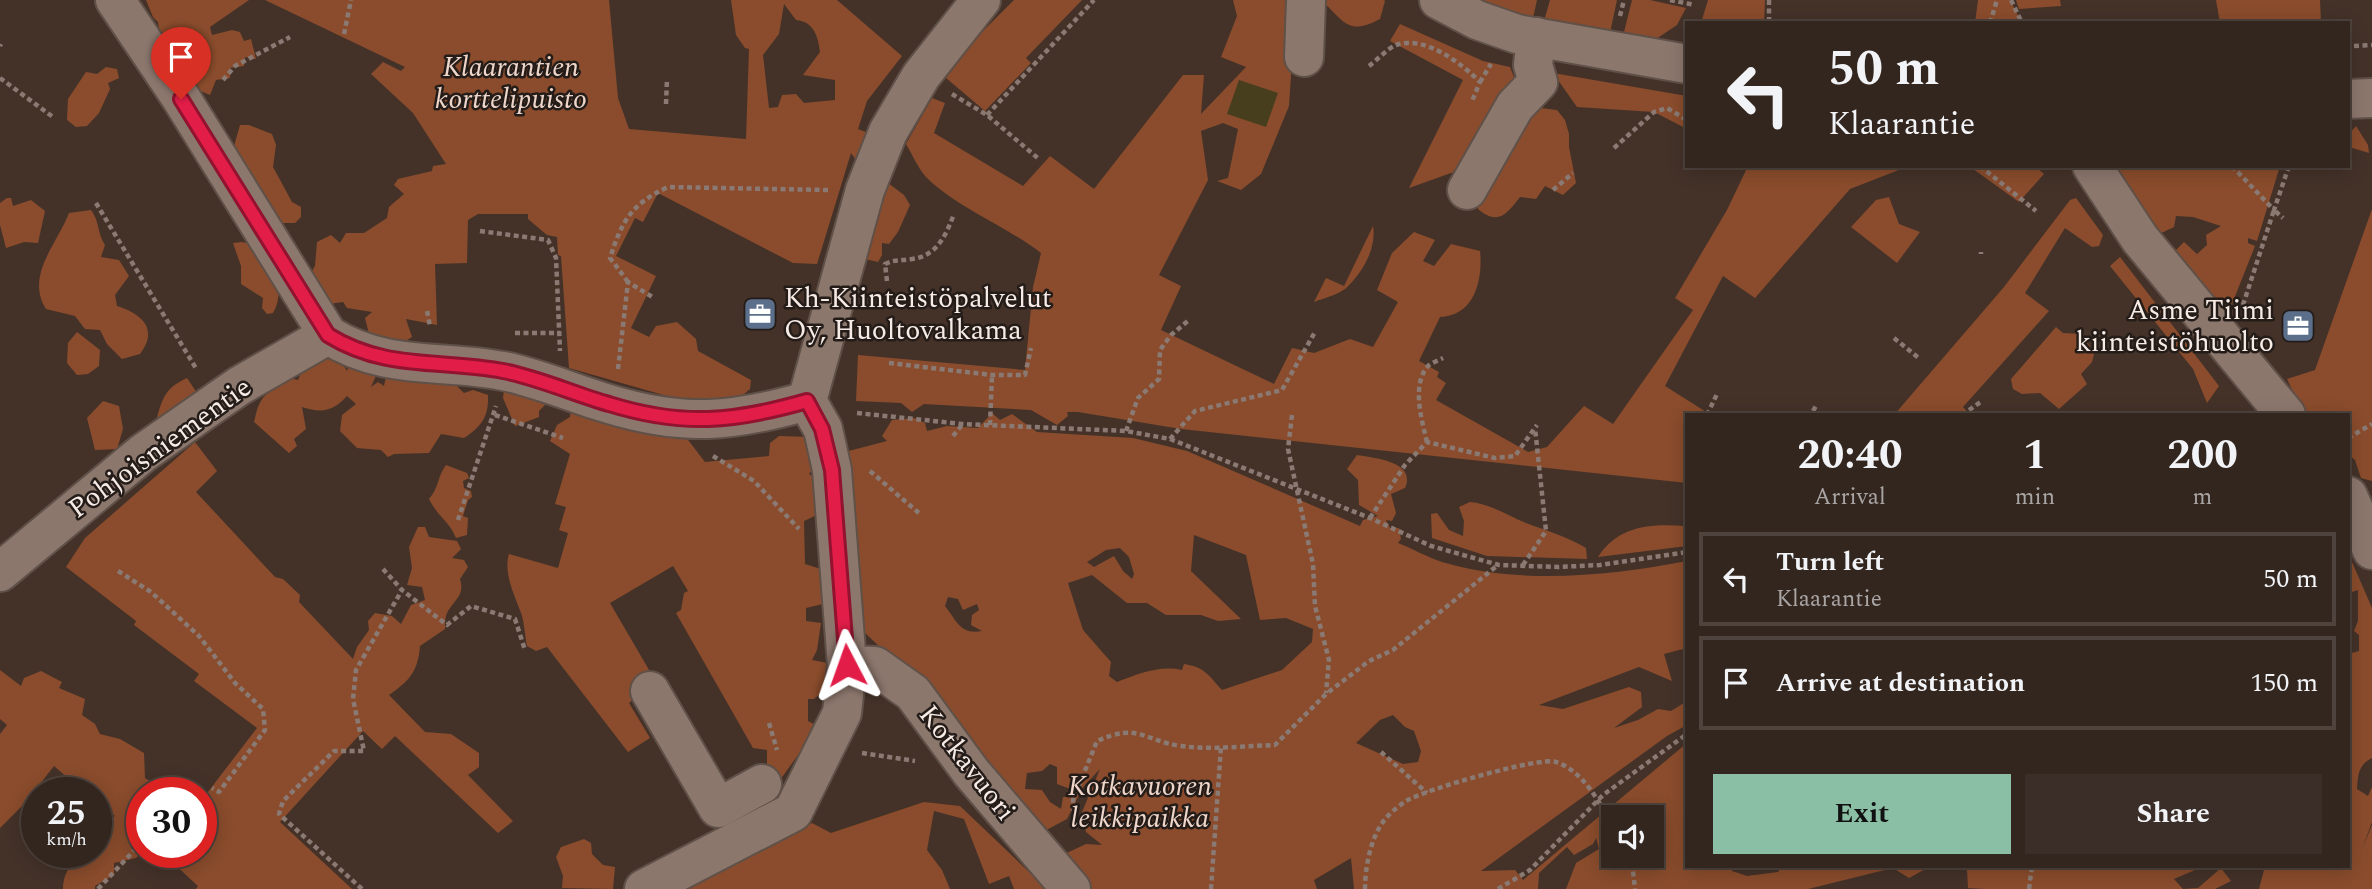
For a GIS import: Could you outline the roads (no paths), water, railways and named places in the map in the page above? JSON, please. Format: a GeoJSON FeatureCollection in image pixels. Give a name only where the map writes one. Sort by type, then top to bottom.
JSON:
{"type":"FeatureCollection","features":[{"type":"Feature","properties":{"kind":"street"},"geometry":{"type":"LineString","coordinates":[[115,0],[181,99],[328,335],[345,345],[384,359],[422,365],[502,371],[612,405],[691,420],[749,417],[807,401]]}},
{"type":"Feature","properties":{"kind":"street"},"geometry":{"type":"LineString","coordinates":[[644,889],[793,812],[842,713],[847,665],[832,470],[822,429],[807,401],[865,190],[888,132],[921,76],[981,0]]}},
{"type":"Feature","properties":{"kind":"street"},"geometry":{"type":"LineString","coordinates":[[1304,57],[1306,0]]}},
{"type":"Feature","properties":{"kind":"street"},"geometry":{"type":"LineString","coordinates":[[1439,0],[1500,29],[1685,64]]}},
{"type":"Feature","properties":{"kind":"street"},"geometry":{"type":"LineString","coordinates":[[1467,190],[1516,106],[1538,82],[1533,65],[1536,37]]}},
{"type":"Feature","properties":{"kind":"street"},"geometry":{"type":"LineString","coordinates":[[2350,99],[2372,98]]}},
{"type":"Feature","properties":{"kind":"street"},"geometry":{"type":"LineString","coordinates":[[2093,168],[2140,239],[2284,413]]}},
{"type":"Feature","properties":{"kind":"street","name":"Pohjoisniementie"},"geometry":{"type":"LineString","coordinates":[[0,572],[144,453],[239,386],[328,335]]}},
{"type":"Feature","properties":{"kind":"street"},"geometry":{"type":"LineString","coordinates":[[2350,500],[2372,550]]}},
{"type":"Feature","properties":{"kind":"street","name":"Kotkavuori"},"geometry":{"type":"LineString","coordinates":[[847,665],[875,666],[913,693],[971,772],[1071,889]]}},
{"type":"Feature","properties":{"kind":"street"},"geometry":{"type":"LineString","coordinates":[[650,691],[718,808],[749,791],[757,831]]}},
{"type":"Feature","properties":{"kind":"place","name":"Kh-Kiinteistöpalvelut Oy, Huoltovalkama"},"geometry":{"type":"Point","coordinates":[760,314]}},
{"type":"Feature","properties":{"kind":"place","name":"Asme Tiimi kiinteistöhuolto"},"geometry":{"type":"Point","coordinates":[2298,326]}},
{"type":"Feature","properties":{"kind":"park label","name":"Klaarantien korttelipuisto"},"geometry":{"type":"Point","coordinates":[511,83]}},
{"type":"Feature","properties":{"kind":"park label","name":"Kotkavuoren leikkipaikka"},"geometry":{"type":"Point","coordinates":[1140,802]}}]}
